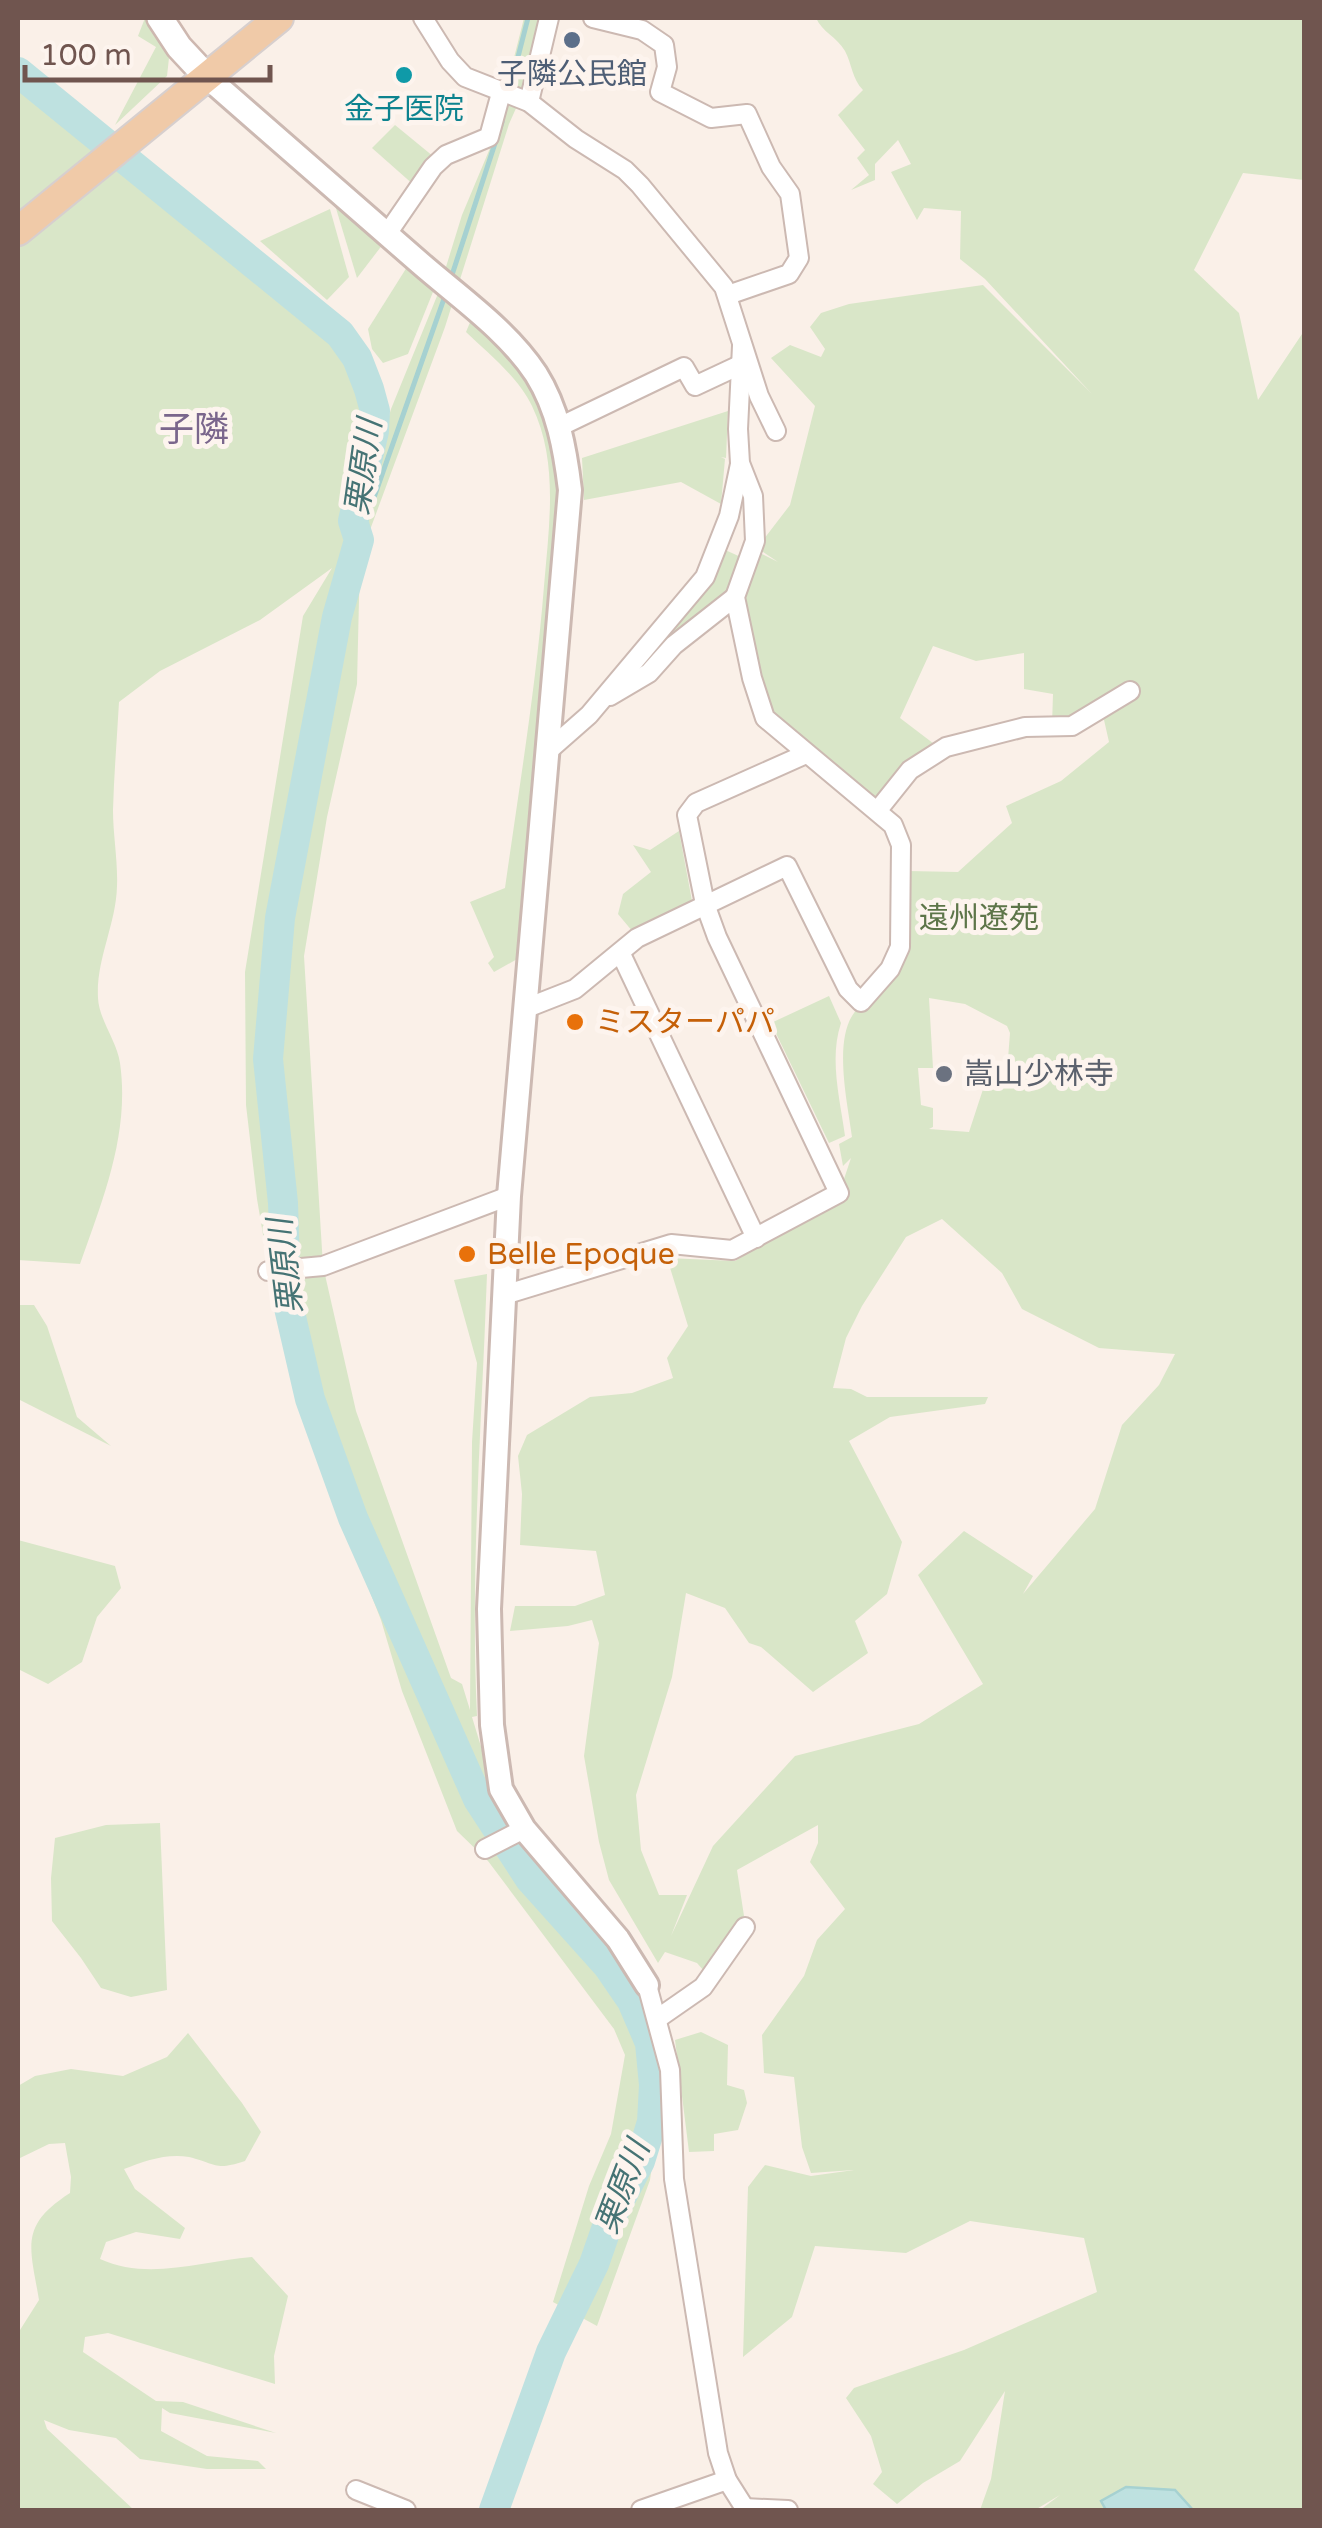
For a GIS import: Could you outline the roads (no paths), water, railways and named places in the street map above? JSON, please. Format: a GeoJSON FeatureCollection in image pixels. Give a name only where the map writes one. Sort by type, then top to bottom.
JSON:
{"type":"FeatureCollection","features":[{"type":"Feature","properties":{"kind":"main road"},"geometry":{"type":"LineString","coordinates":[[160,18],[178,46],[207,77]]}},
{"type":"Feature","properties":{"kind":"main road"},"geometry":{"type":"LineString","coordinates":[[18,232],[278,18]]}},
{"type":"Feature","properties":{"kind":"street"},"geometry":{"type":"LineString","coordinates":[[423,18],[465,77],[514,97],[632,177],[728,295],[742,355],[776,431]]}},
{"type":"Feature","properties":{"kind":"street"},"geometry":{"type":"LineString","coordinates":[[387,234],[433,166],[446,155],[489,136],[514,97],[550,18]]}},
{"type":"Feature","properties":{"kind":"street"},"geometry":{"type":"LineString","coordinates":[[593,18],[642,30],[664,46],[667,67],[660,92],[712,118],[746,114],[771,166],[790,194],[799,258],[789,274],[728,295]]}},
{"type":"Feature","properties":{"kind":"street"},"geometry":{"type":"LineString","coordinates":[[207,77],[513,346],[550,400],[559,427],[570,490],[509,1196],[489,1609],[492,1725],[502,1789],[518,1832],[618,1939],[647,1985],[670,2070],[674,2179],[718,2453],[727,2480],[745,2509],[788,2510]]}},
{"type":"Feature","properties":{"kind":"street"},"geometry":{"type":"LineString","coordinates":[[559,427],[684,367],[695,386],[742,355]]}},
{"type":"Feature","properties":{"kind":"street"},"geometry":{"type":"LineString","coordinates":[[548,751],[598,703],[704,577],[729,516],[740,463],[742,355]]}},
{"type":"Feature","properties":{"kind":"street"},"geometry":{"type":"LineString","coordinates":[[598,703],[649,673],[674,645],[734,597],[754,541],[752,496],[740,463]]}},
{"type":"Feature","properties":{"kind":"street"},"geometry":{"type":"LineString","coordinates":[[524,1009],[574,989],[637,938],[787,866],[848,989],[861,1002],[890,969],[900,947],[902,844],[894,824],[765,718],[734,597]]}},
{"type":"Feature","properties":{"kind":"street"},"geometry":{"type":"LineString","coordinates":[[878,810],[910,770],[946,747],[1025,727],[1072,726],[1130,691]]}},
{"type":"Feature","properties":{"kind":"street"},"geometry":{"type":"LineString","coordinates":[[504,1296],[671,1244],[732,1250],[839,1192],[716,937],[705,904],[687,814],[696,802],[806,754]]}},
{"type":"Feature","properties":{"kind":"street"},"geometry":{"type":"LineString","coordinates":[[622,954],[756,1238]]}},
{"type":"Feature","properties":{"kind":"street"},"geometry":{"type":"LineString","coordinates":[[268,1272],[324,1266],[509,1196]]}},
{"type":"Feature","properties":{"kind":"street"},"geometry":{"type":"LineString","coordinates":[[486,1849],[518,1832]]}},
{"type":"Feature","properties":{"kind":"street"},"geometry":{"type":"LineString","coordinates":[[658,2019],[703,1988],[745,1926]]}},
{"type":"Feature","properties":{"kind":"street"},"geometry":{"type":"LineString","coordinates":[[641,2510],[727,2480]]}},
{"type":"Feature","properties":{"kind":"street"},"geometry":{"type":"LineString","coordinates":[[356,2490],[406,2510]]}},
{"type":"Feature","properties":{"kind":"water"},"geometry":{"type":"Polygon","coordinates":[[[1126,2487],[1175,2490],[1193,2510],[1106,2510],[1101,2501],[1126,2487]]]}},
{"type":"Feature","properties":{"kind":"waterway"},"geometry":{"type":"LineString","coordinates":[[509,92],[528,18]]}},
{"type":"Feature","properties":{"kind":"waterway","name":"栗原川"},"geometry":{"type":"LineString","coordinates":[[18,72],[340,334],[357,358],[375,411],[353,521],[359,540],[337,617],[280,918],[268,1059],[283,1203],[286,1295],[310,1399],[353,1518],[478,1799],[530,1879],[608,1966],[632,2001],[650,2043],[654,2085],[652,2122],[640,2161],[551,2352],[494,2510]]}},
{"type":"Feature","properties":{"kind":"waterway"},"geometry":{"type":"LineString","coordinates":[[451,278],[502,122]]}},
{"type":"Feature","properties":{"kind":"waterway"},"geometry":{"type":"LineString","coordinates":[[359,540],[446,293]]}},
{"type":"Feature","properties":{"kind":"place","name":"子隣公民館"},"geometry":{"type":"Point","coordinates":[572,40]}},
{"type":"Feature","properties":{"kind":"place","name":"金子医院"},"geometry":{"type":"Point","coordinates":[404,75]}},
{"type":"Feature","properties":{"kind":"place","name":"ミスターパパ"},"geometry":{"type":"Point","coordinates":[575,1022]}},
{"type":"Feature","properties":{"kind":"place","name":"嵩山少林寺"},"geometry":{"type":"Point","coordinates":[944,1074]}},
{"type":"Feature","properties":{"kind":"place","name":"Belle Epoque"},"geometry":{"type":"Point","coordinates":[467,1254]}},
{"type":"Feature","properties":{"kind":"district","name":"子隣"},"geometry":{"type":"Point","coordinates":[194,430]}},
{"type":"Feature","properties":{"kind":"park label","name":"遠州遼苑"},"geometry":{"type":"Point","coordinates":[979,918]}}]}
